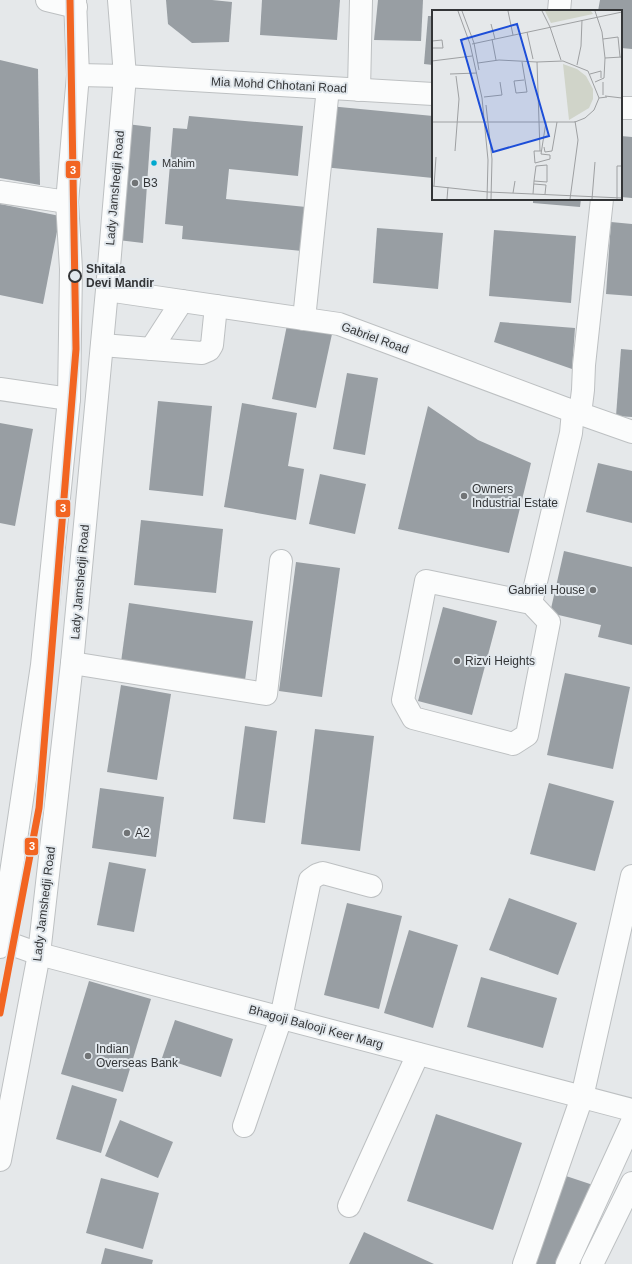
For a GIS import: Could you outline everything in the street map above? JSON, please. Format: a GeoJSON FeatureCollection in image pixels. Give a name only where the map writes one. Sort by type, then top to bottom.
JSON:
{"type":"FeatureCollection","features":[{"type":"Feature","properties":{"kind":"street"},"geometry":{"type":"LineString","coordinates":[[0,942],[42,665],[69,399],[71,269],[67,202],[78,75],[75,4],[47,0]]}},
{"type":"Feature","properties":{"kind":"street","name":"Lady Jamshedji Road"},"geometry":{"type":"LineString","coordinates":[[0,1160],[39,954],[72,663],[107,290],[124,76],[119,0]]}},
{"type":"Feature","properties":{"kind":"street"},"geometry":{"type":"LineString","coordinates":[[359,90],[361,0]]}},
{"type":"Feature","properties":{"kind":"street"},"geometry":{"type":"LineString","coordinates":[[559,10],[560,0]]}},
{"type":"Feature","properties":{"kind":"street","name":"Mia Mohd Chhotani Road"},"geometry":{"type":"LineString","coordinates":[[78,75],[124,76],[432,94]]}},
{"type":"Feature","properties":{"kind":"street"},"geometry":{"type":"LineString","coordinates":[[304,319],[328,88]]}},
{"type":"Feature","properties":{"kind":"street"},"geometry":{"type":"LineString","coordinates":[[0,192],[67,202]]}},
{"type":"Feature","properties":{"kind":"street"},"geometry":{"type":"LineString","coordinates":[[531,602],[571,433],[583,390],[584,364],[602,200]]}},
{"type":"Feature","properties":{"kind":"street","name":"Gabriel Road"},"geometry":{"type":"LineString","coordinates":[[107,290],[339,324],[632,432]]}},
{"type":"Feature","properties":{"kind":"street"},"geometry":{"type":"LineString","coordinates":[[151,349],[182,301]]}},
{"type":"Feature","properties":{"kind":"street"},"geometry":{"type":"LineString","coordinates":[[102,345],[202,353],[209,350],[212,345],[216,306]]}},
{"type":"Feature","properties":{"kind":"street"},"geometry":{"type":"LineString","coordinates":[[0,389],[69,399]]}},
{"type":"Feature","properties":{"kind":"street"},"geometry":{"type":"LineString","coordinates":[[72,663],[266,694],[281,561]]}},
{"type":"Feature","properties":{"kind":"street"},"geometry":{"type":"LineString","coordinates":[[426,582],[531,602],[549,622],[527,735],[513,744],[413,718],[403,700],[426,582]]}},
{"type":"Feature","properties":{"kind":"street"},"geometry":{"type":"LineString","coordinates":[[244,1126],[281,1018],[310,880],[323,873],[371,886]]}},
{"type":"Feature","properties":{"kind":"street"},"geometry":{"type":"LineString","coordinates":[[524,1264],[582,1097],[632,876]]}},
{"type":"Feature","properties":{"kind":"street","name":"Bhagoji Balooji Keer Marg"},"geometry":{"type":"LineString","coordinates":[[0,942],[39,954],[632,1110]]}},
{"type":"Feature","properties":{"kind":"street"},"geometry":{"type":"LineString","coordinates":[[348,1206],[418,1054]]}},
{"type":"Feature","properties":{"kind":"street"},"geometry":{"type":"LineString","coordinates":[[568,1264],[632,1122]]}},
{"type":"Feature","properties":{"kind":"street"},"geometry":{"type":"LineString","coordinates":[[592,1264],[632,1183]]}},
{"type":"Feature","properties":{"kind":"building"},"geometry":{"type":"Polygon","coordinates":[[[166,0],[212,0],[232,2],[229,42],[192,43],[168,24],[166,0]]]}},
{"type":"Feature","properties":{"kind":"building"},"geometry":{"type":"Polygon","coordinates":[[[262,0],[340,0],[337,40],[260,35],[262,0]]]}},
{"type":"Feature","properties":{"kind":"building"},"geometry":{"type":"Polygon","coordinates":[[[378,0],[423,0],[421,41],[374,40],[378,0]]]}},
{"type":"Feature","properties":{"kind":"building"},"geometry":{"type":"Polygon","coordinates":[[[600,0],[632,0],[632,49],[622,48],[622,10],[598,10],[600,0]]]}},
{"type":"Feature","properties":{"kind":"building"},"geometry":{"type":"Polygon","coordinates":[[[428,16],[432,16],[432,65],[424,64],[428,16]]]}},
{"type":"Feature","properties":{"kind":"building"},"geometry":{"type":"Polygon","coordinates":[[[0,60],[38,69],[40,185],[0,178],[0,60]]]}},
{"type":"Feature","properties":{"kind":"building"},"geometry":{"type":"Polygon","coordinates":[[[329,106],[432,116],[432,178],[323,167],[329,106]]]}},
{"type":"Feature","properties":{"kind":"building"},"geometry":{"type":"Polygon","coordinates":[[[189,116],[303,126],[298,176],[229,169],[226,199],[306,207],[302,251],[182,239],[183,226],[165,224],[173,128],[187,129],[189,116]]]}},
{"type":"Feature","properties":{"kind":"building","name":"B3"},"geometry":{"type":"Polygon","coordinates":[[[127,124],[151,127],[143,243],[118,240],[127,124]]]}},
{"type":"Feature","properties":{"kind":"building"},"geometry":{"type":"Polygon","coordinates":[[[622,136],[632,137],[632,198],[622,197],[622,136]]]}},
{"type":"Feature","properties":{"kind":"building"},"geometry":{"type":"Polygon","coordinates":[[[533,200],[581,200],[580,207],[533,203],[533,200]]]}},
{"type":"Feature","properties":{"kind":"building"},"geometry":{"type":"Polygon","coordinates":[[[0,204],[60,216],[43,304],[0,295],[0,204]]]}},
{"type":"Feature","properties":{"kind":"building"},"geometry":{"type":"Polygon","coordinates":[[[611,222],[632,224],[632,296],[606,294],[611,222]]]}},
{"type":"Feature","properties":{"kind":"building"},"geometry":{"type":"Polygon","coordinates":[[[377,228],[443,233],[438,289],[373,283],[377,228]]]}},
{"type":"Feature","properties":{"kind":"building"},"geometry":{"type":"Polygon","coordinates":[[[494,230],[576,236],[571,303],[489,296],[494,230]]]}},
{"type":"Feature","properties":{"kind":"building"},"geometry":{"type":"Polygon","coordinates":[[[500,322],[575,328],[572,369],[494,342],[500,322]]]}},
{"type":"Feature","properties":{"kind":"building"},"geometry":{"type":"Polygon","coordinates":[[[287,325],[332,334],[316,408],[272,399],[287,325]]]}},
{"type":"Feature","properties":{"kind":"building"},"geometry":{"type":"Polygon","coordinates":[[[621,349],[632,350],[632,417],[616,416],[621,349]]]}},
{"type":"Feature","properties":{"kind":"building"},"geometry":{"type":"Polygon","coordinates":[[[347,373],[378,378],[365,455],[333,449],[347,373]]]}},
{"type":"Feature","properties":{"kind":"building"},"geometry":{"type":"Polygon","coordinates":[[[158,401],[212,406],[203,496],[149,490],[158,401]]]}},
{"type":"Feature","properties":{"kind":"building"},"geometry":{"type":"Polygon","coordinates":[[[242,403],[297,413],[288,466],[304,469],[296,520],[224,507],[242,403]]]}},
{"type":"Feature","properties":{"kind":"building","name":"Owners Industrial Estate"},"geometry":{"type":"Polygon","coordinates":[[[428,406],[478,440],[531,463],[509,553],[398,529],[428,406]]]}},
{"type":"Feature","properties":{"kind":"building"},"geometry":{"type":"Polygon","coordinates":[[[0,423],[33,429],[15,526],[0,523],[0,423]]]}},
{"type":"Feature","properties":{"kind":"building"},"geometry":{"type":"Polygon","coordinates":[[[598,463],[632,471],[632,523],[586,512],[598,463]]]}},
{"type":"Feature","properties":{"kind":"building"},"geometry":{"type":"Polygon","coordinates":[[[320,474],[366,484],[355,534],[309,524],[320,474]]]}},
{"type":"Feature","properties":{"kind":"building"},"geometry":{"type":"Polygon","coordinates":[[[141,520],[223,529],[216,593],[134,585],[141,520]]]}},
{"type":"Feature","properties":{"kind":"building","name":"Gabriel House"},"geometry":{"type":"Polygon","coordinates":[[[564,551],[632,567],[632,645],[598,637],[601,625],[550,613],[564,551]]]}},
{"type":"Feature","properties":{"kind":"building"},"geometry":{"type":"Polygon","coordinates":[[[296,562],[340,568],[322,697],[279,691],[296,562]]]}},
{"type":"Feature","properties":{"kind":"building"},"geometry":{"type":"Polygon","coordinates":[[[129,603],[253,621],[245,680],[121,662],[129,603]]]}},
{"type":"Feature","properties":{"kind":"building","name":"Rizvi Heights"},"geometry":{"type":"Polygon","coordinates":[[[443,607],[497,621],[472,715],[418,701],[443,607]]]}},
{"type":"Feature","properties":{"kind":"building"},"geometry":{"type":"Polygon","coordinates":[[[565,673],[630,687],[613,769],[547,755],[565,673]]]}},
{"type":"Feature","properties":{"kind":"building"},"geometry":{"type":"Polygon","coordinates":[[[121,685],[171,694],[157,780],[107,772],[121,685]]]}},
{"type":"Feature","properties":{"kind":"building"},"geometry":{"type":"Polygon","coordinates":[[[245,726],[277,731],[265,823],[233,819],[245,726]]]}},
{"type":"Feature","properties":{"kind":"building"},"geometry":{"type":"Polygon","coordinates":[[[315,729],[374,736],[360,851],[301,844],[315,729]]]}},
{"type":"Feature","properties":{"kind":"building"},"geometry":{"type":"Polygon","coordinates":[[[549,783],[614,801],[595,871],[530,854],[549,783]]]}},
{"type":"Feature","properties":{"kind":"building","name":"A2"},"geometry":{"type":"Polygon","coordinates":[[[100,788],[164,797],[156,857],[92,848],[100,788]]]}},
{"type":"Feature","properties":{"kind":"building"},"geometry":{"type":"Polygon","coordinates":[[[109,862],[146,869],[134,932],[97,925],[109,862]]]}},
{"type":"Feature","properties":{"kind":"building"},"geometry":{"type":"Polygon","coordinates":[[[509,898],[577,923],[558,975],[489,950],[509,898]]]}},
{"type":"Feature","properties":{"kind":"building"},"geometry":{"type":"Polygon","coordinates":[[[347,903],[402,916],[379,1009],[324,995],[347,903]]]}},
{"type":"Feature","properties":{"kind":"building"},"geometry":{"type":"Polygon","coordinates":[[[409,930],[458,945],[433,1028],[384,1013],[409,930]]]}},
{"type":"Feature","properties":{"kind":"building"},"geometry":{"type":"Polygon","coordinates":[[[481,977],[557,998],[543,1048],[467,1027],[481,977]]]}},
{"type":"Feature","properties":{"kind":"building"},"geometry":{"type":"Polygon","coordinates":[[[89,981],[151,999],[123,1092],[61,1074],[89,981]]]}},
{"type":"Feature","properties":{"kind":"building"},"geometry":{"type":"Polygon","coordinates":[[[175,1020],[233,1039],[221,1077],[162,1058],[175,1020]]]}},
{"type":"Feature","properties":{"kind":"building"},"geometry":{"type":"Polygon","coordinates":[[[72,1085],[117,1099],[101,1153],[56,1139],[72,1085]]]}},
{"type":"Feature","properties":{"kind":"building"},"geometry":{"type":"Polygon","coordinates":[[[436,1114],[522,1143],[493,1230],[407,1201],[436,1114]]]}},
{"type":"Feature","properties":{"kind":"building"},"geometry":{"type":"Polygon","coordinates":[[[120,1120],[173,1142],[158,1178],[105,1156],[120,1120]]]}},
{"type":"Feature","properties":{"kind":"building"},"geometry":{"type":"Polygon","coordinates":[[[566,1176],[593,1185],[562,1264],[531,1264],[566,1176]]]}},
{"type":"Feature","properties":{"kind":"building"},"geometry":{"type":"Polygon","coordinates":[[[101,1178],[159,1193],[143,1249],[86,1233],[101,1178]]]}},
{"type":"Feature","properties":{"kind":"building"},"geometry":{"type":"Polygon","coordinates":[[[364,1232],[434,1264],[349,1264],[364,1232]]]}},
{"type":"Feature","properties":{"kind":"building"},"geometry":{"type":"Polygon","coordinates":[[[105,1248],[153,1260],[152,1264],[101,1264],[105,1248]]]}},
{"type":"Feature","properties":{"kind":"transit line","name":"3"},"geometry":{"type":"LineString","coordinates":[[0,1013],[39,808],[76,349],[70,0]]}},
{"type":"Feature","properties":{"kind":"place","name":"Mahim"},"geometry":{"type":"Point","coordinates":[154,163]}},
{"type":"Feature","properties":{"kind":"place","name":"B3"},"geometry":{"type":"Point","coordinates":[135,183]}},
{"type":"Feature","properties":{"kind":"place","name":"Shitala Devi Mandir"},"geometry":{"type":"Point","coordinates":[75,276]}},
{"type":"Feature","properties":{"kind":"place","name":"Owners Industrial Estate"},"geometry":{"type":"Point","coordinates":[464,496]}},
{"type":"Feature","properties":{"kind":"place","name":"Gabriel House"},"geometry":{"type":"Point","coordinates":[593,590]}},
{"type":"Feature","properties":{"kind":"place","name":"Rizvi Heights"},"geometry":{"type":"Point","coordinates":[457,661]}},
{"type":"Feature","properties":{"kind":"place","name":"A2"},"geometry":{"type":"Point","coordinates":[127,833]}},
{"type":"Feature","properties":{"kind":"place","name":"Indian Overseas Bank"},"geometry":{"type":"Point","coordinates":[88,1056]}}]}
